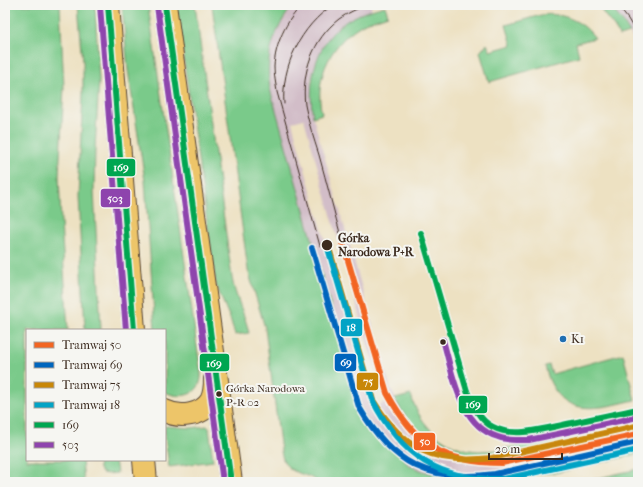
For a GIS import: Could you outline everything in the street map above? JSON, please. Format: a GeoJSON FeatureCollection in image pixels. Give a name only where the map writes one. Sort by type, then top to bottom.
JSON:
{"type":"FeatureCollection","features":[{"type":"Feature","properties":{"kind":"main road"},"geometry":{"type":"LineString","coordinates":[[108,5],[134,329]]}},
{"type":"Feature","properties":{"kind":"main road"},"geometry":{"type":"LineString","coordinates":[[165,5],[231,482]]}},
{"type":"Feature","properties":{"kind":"main road"},"geometry":{"type":"LineString","coordinates":[[166,412],[171,414],[188,414],[202,409],[211,401],[214,393],[216,370]]}},
{"type":"Feature","properties":{"kind":"main road"},"geometry":{"type":"LineString","coordinates":[[144,461],[146,482]]}},
{"type":"Feature","properties":{"kind":"shaded area"},"geometry":{"type":"Polygon","coordinates":[[[293,5],[376,5],[371,6],[372,10],[345,23],[325,43],[315,66],[311,81],[311,99],[313,117],[390,386],[398,405],[407,419],[421,434],[438,446],[479,458],[502,456],[638,428],[638,441],[596,450],[548,464],[488,476],[469,478],[438,475],[422,471],[405,462],[401,455],[385,443],[365,416],[357,398],[345,350],[298,191],[270,89],[268,69],[271,48],[278,29],[293,5]],[[304,119],[292,122],[366,385],[375,407],[386,402],[379,384],[304,119]]]}},
{"type":"Feature","properties":{"kind":"shaded area"},"geometry":{"type":"Polygon","coordinates":[[[609,5],[638,5],[638,50],[627,27],[609,5]]]}},
{"type":"Feature","properties":{"kind":"green space"},"geometry":{"type":"Polygon","coordinates":[[[5,5],[60,5],[64,88],[59,175],[68,329],[26,329],[26,461],[82,461],[84,482],[5,482],[5,5]]]}},
{"type":"Feature","properties":{"kind":"green space"},"geometry":{"type":"Polygon","coordinates":[[[78,5],[95,5],[99,81],[94,190],[101,329],[85,329],[78,196],[83,62],[78,5]]]}},
{"type":"Feature","properties":{"kind":"green space"},"geometry":{"type":"Polygon","coordinates":[[[122,5],[148,5],[201,374],[198,387],[194,391],[189,394],[178,396],[166,392],[166,329],[155,329],[145,181],[128,70],[122,5]]]}},
{"type":"Feature","properties":{"kind":"green space"},"geometry":{"type":"Polygon","coordinates":[[[176,5],[195,5],[232,278],[235,292],[249,333],[235,335],[231,321],[216,285],[176,5]]]}},
{"type":"Feature","properties":{"kind":"green space"},"geometry":{"type":"Polygon","coordinates":[[[212,5],[293,5],[280,25],[272,45],[269,66],[270,89],[358,403],[366,420],[377,435],[386,444],[398,452],[409,465],[431,473],[469,478],[451,482],[319,482],[290,469],[286,465],[281,451],[265,328],[248,270],[212,5]]]}},
{"type":"Feature","properties":{"kind":"green space"},"geometry":{"type":"Polygon","coordinates":[[[599,5],[609,5],[630,33],[619,36],[599,5]]]}},
{"type":"Feature","properties":{"kind":"green space"},"geometry":{"type":"Polygon","coordinates":[[[385,6],[388,15],[365,23],[353,30],[343,39],[335,50],[328,61],[320,87],[322,114],[313,117],[311,89],[313,75],[316,62],[329,38],[338,27],[350,19],[367,11],[385,6]]]}},
{"type":"Feature","properties":{"kind":"green space"},"geometry":{"type":"Polygon","coordinates":[[[549,14],[564,16],[578,22],[595,38],[576,43],[579,56],[489,82],[480,52],[487,44],[490,51],[512,45],[506,25],[549,14]]]}},
{"type":"Feature","properties":{"kind":"green space"},"geometry":{"type":"Polygon","coordinates":[[[623,354],[635,400],[601,407],[579,407],[569,403],[561,397],[552,385],[545,366],[549,365],[552,374],[623,354]]]}},
{"type":"Feature","properties":{"kind":"green space"},"geometry":{"type":"Polygon","coordinates":[[[411,395],[420,417],[427,426],[445,441],[467,450],[498,450],[638,419],[638,428],[502,456],[469,456],[453,452],[439,446],[414,426],[403,414],[395,399],[411,395]]]}},
{"type":"Feature","properties":{"kind":"green space"},"geometry":{"type":"Polygon","coordinates":[[[166,426],[191,428],[207,426],[209,428],[213,461],[169,467],[166,444],[166,426]]]}},
{"type":"Feature","properties":{"kind":"green space"},"geometry":{"type":"Polygon","coordinates":[[[638,441],[638,454],[555,473],[488,476],[548,464],[596,450],[638,441]]]}},
{"type":"Feature","properties":{"kind":"green space"},"geometry":{"type":"Polygon","coordinates":[[[98,461],[115,461],[117,473],[102,473],[99,469],[98,461]]]}},
{"type":"Feature","properties":{"kind":"green space"},"geometry":{"type":"Polygon","coordinates":[[[638,469],[638,482],[581,482],[638,469]]]}},
{"type":"Feature","properties":{"kind":"tram line"},"geometry":{"type":"LineString","coordinates":[[302,5],[296,11],[282,33],[275,58],[274,74],[277,92],[320,246]]}},
{"type":"Feature","properties":{"kind":"tram line"},"geometry":{"type":"LineString","coordinates":[[284,104],[286,75],[295,48],[311,24],[333,5]]}},
{"type":"Feature","properties":{"kind":"tram line"},"geometry":{"type":"LineString","coordinates":[[342,240],[306,111],[304,93],[305,81],[311,58],[322,36],[339,19],[366,5]]}},
{"type":"Feature","properties":{"kind":"tram line"},"geometry":{"type":"LineString","coordinates":[[617,5],[628,19],[638,36]]}},
{"type":"Feature","properties":{"kind":"tram line"},"geometry":{"type":"LineString","coordinates":[[633,5],[638,18]]}},
{"type":"Feature","properties":{"kind":"tram line","name":"50"},"geometry":{"type":"LineString","coordinates":[[342,240],[387,393],[408,426],[433,448],[447,455],[463,459],[502,463],[638,434]]}},
{"type":"Feature","properties":{"kind":"tram line","name":"75"},"geometry":{"type":"LineString","coordinates":[[328,244],[373,400],[396,431],[409,442],[422,450],[437,456],[453,459],[471,460],[492,458],[636,426]]}},
{"type":"Feature","properties":{"kind":"tram line","name":"18"},"geometry":{"type":"LineString","coordinates":[[327,245],[372,399],[383,419],[396,436],[409,450],[424,462],[441,470],[460,476],[481,479],[504,479],[638,450]]}},
{"type":"Feature","properties":{"kind":"tram line","name":"69"},"geometry":{"type":"LineString","coordinates":[[312,248],[359,407],[385,443],[399,456],[432,472],[472,476],[495,474],[638,442]]}},
{"type":"Feature","properties":{"kind":"transit line","name":"169"},"geometry":{"type":"LineString","coordinates":[[108,5],[134,329]]}},
{"type":"Feature","properties":{"kind":"transit line","name":"169"},"geometry":{"type":"LineString","coordinates":[[165,5],[231,482]]}},
{"type":"Feature","properties":{"kind":"transit line","name":"503"},"geometry":{"type":"LineString","coordinates":[[100,6],[126,329]]}},
{"type":"Feature","properties":{"kind":"transit line","name":"503"},"geometry":{"type":"LineString","coordinates":[[157,6],[223,482]]}},
{"type":"Feature","properties":{"kind":"transit line","name":"169"},"geometry":{"type":"LineString","coordinates":[[421,233],[467,391],[477,412],[488,424],[502,430],[522,432],[638,409]]}},
{"type":"Feature","properties":{"kind":"transit line","name":"503"},"geometry":{"type":"LineString","coordinates":[[443,340],[455,382],[466,410],[474,422],[485,431],[498,437],[510,440],[529,440],[638,417]]}},
{"type":"Feature","properties":{"kind":"place","name":"Górka Narodowa P+R"},"geometry":{"type":"Point","coordinates":[327,245]}},
{"type":"Feature","properties":{"kind":"place","name":"K1"},"geometry":{"type":"Point","coordinates":[563,339]}},
{"type":"Feature","properties":{"kind":"place","name":"Górka Narodowa P+R 02"},"geometry":{"type":"Point","coordinates":[219,394]}}]}
